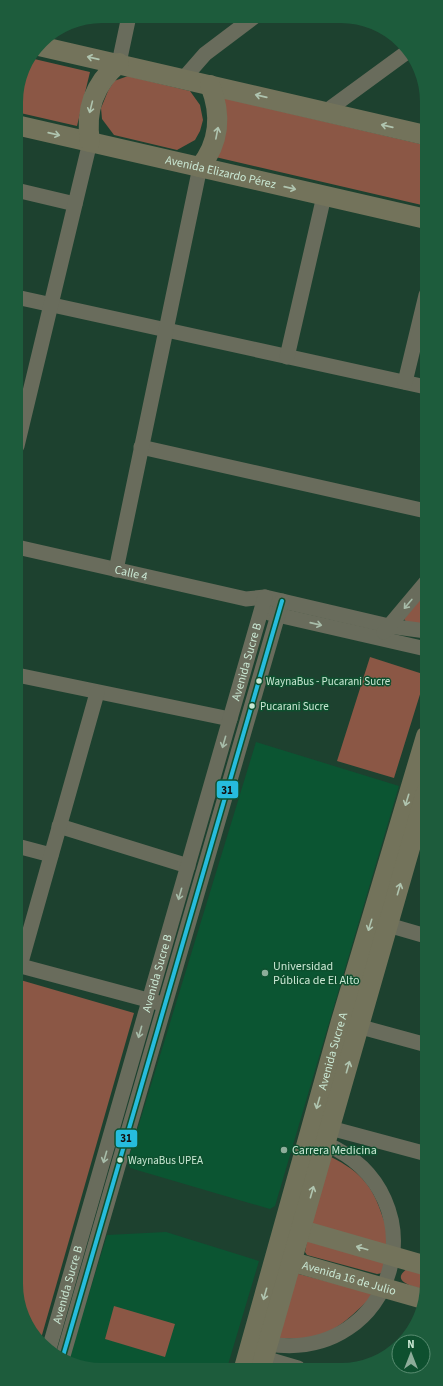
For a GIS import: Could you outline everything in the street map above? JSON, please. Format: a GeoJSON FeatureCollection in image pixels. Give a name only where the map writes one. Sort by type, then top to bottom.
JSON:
{"type":"FeatureCollection","features":[{"type":"Feature","properties":{"kind":"main road"},"geometry":{"type":"LineString","coordinates":[[46,47],[184,78],[420,134]]}},
{"type":"Feature","properties":{"kind":"main road"},"geometry":{"type":"LineString","coordinates":[[90,142],[88,116],[93,99],[103,79],[119,63]]}},
{"type":"Feature","properties":{"kind":"main road"},"geometry":{"type":"LineString","coordinates":[[200,167],[211,151],[218,128],[217,105],[210,85]]}},
{"type":"Feature","properties":{"kind":"main road","name":"Avenida Elizardo Pérez"},"geometry":{"type":"LineString","coordinates":[[23,127],[420,218]]}},
{"type":"Feature","properties":{"kind":"main road","name":"Avenida Sucre A"},"geometry":{"type":"LineString","coordinates":[[264,1357],[284,1259],[350,1024],[420,759]]}},
{"type":"Feature","properties":{"kind":"main road","name":"Avenida Sucre A"},"geometry":{"type":"LineString","coordinates":[[293,1227],[328,1136],[350,1024],[388,925],[420,832]]}},
{"type":"Feature","properties":{"kind":"main road"},"geometry":{"type":"LineString","coordinates":[[293,1227],[420,1264]]}},
{"type":"Feature","properties":{"kind":"main road","name":"Avenida Sucre A"},"geometry":{"type":"LineString","coordinates":[[246,1363],[284,1259]]}},
{"type":"Feature","properties":{"kind":"main road","name":"Avenida 16 de Julio"},"geometry":{"type":"LineString","coordinates":[[284,1259],[418,1297]]}},
{"type":"Feature","properties":{"kind":"street"},"geometry":{"type":"LineString","coordinates":[[119,63],[128,23]]}},
{"type":"Feature","properties":{"kind":"street"},"geometry":{"type":"LineString","coordinates":[[184,78],[205,54],[246,23]]}},
{"type":"Feature","properties":{"kind":"street"},"geometry":{"type":"LineString","coordinates":[[325,112],[404,54]]}},
{"type":"Feature","properties":{"kind":"street"},"geometry":{"type":"LineString","coordinates":[[23,421],[90,142]]}},
{"type":"Feature","properties":{"kind":"street"},"geometry":{"type":"LineString","coordinates":[[116,570],[200,167]]}},
{"type":"Feature","properties":{"kind":"street"},"geometry":{"type":"LineString","coordinates":[[23,192],[75,204]]}},
{"type":"Feature","properties":{"kind":"street"},"geometry":{"type":"LineString","coordinates":[[287,357],[324,196]]}},
{"type":"Feature","properties":{"kind":"street"},"geometry":{"type":"LineString","coordinates":[[23,298],[420,386]]}},
{"type":"Feature","properties":{"kind":"street"},"geometry":{"type":"LineString","coordinates":[[405,382],[420,320]]}},
{"type":"Feature","properties":{"kind":"street"},"geometry":{"type":"LineString","coordinates":[[142,447],[420,510]]}},
{"type":"Feature","properties":{"kind":"street","name":"Calle 4"},"geometry":{"type":"LineString","coordinates":[[23,548],[280,608]]}},
{"type":"Feature","properties":{"kind":"street"},"geometry":{"type":"LineString","coordinates":[[378,638],[420,589]]}},
{"type":"Feature","properties":{"kind":"street","name":"Avenida Sucre B"},"geometry":{"type":"LineString","coordinates":[[50,1344],[263,604]]}},
{"type":"Feature","properties":{"kind":"street"},"geometry":{"type":"LineString","coordinates":[[280,608],[420,630]]}},
{"type":"Feature","properties":{"kind":"street"},"geometry":{"type":"LineString","coordinates":[[280,608],[378,638],[420,648]]}},
{"type":"Feature","properties":{"kind":"street","name":"Avenida Sucre B"},"geometry":{"type":"LineString","coordinates":[[64,1353],[280,608]]}},
{"type":"Feature","properties":{"kind":"street"},"geometry":{"type":"LineString","coordinates":[[23,675],[97,693],[230,719]]}},
{"type":"Feature","properties":{"kind":"street"},"geometry":{"type":"LineString","coordinates":[[23,953],[97,693]]}},
{"type":"Feature","properties":{"kind":"street"},"geometry":{"type":"LineString","coordinates":[[60,826],[188,866]]}},
{"type":"Feature","properties":{"kind":"street"},"geometry":{"type":"LineString","coordinates":[[23,848],[52,855]]}},
{"type":"Feature","properties":{"kind":"street"},"geometry":{"type":"LineString","coordinates":[[388,925],[420,934]]}},
{"type":"Feature","properties":{"kind":"street"},"geometry":{"type":"LineString","coordinates":[[23,967],[165,1005]]}},
{"type":"Feature","properties":{"kind":"street"},"geometry":{"type":"LineString","coordinates":[[350,1024],[420,1043]]}},
{"type":"Feature","properties":{"kind":"street"},"geometry":{"type":"LineString","coordinates":[[346,1154],[354,1135]]}},
{"type":"Feature","properties":{"kind":"street"},"geometry":{"type":"LineString","coordinates":[[328,1136],[354,1135],[420,1152]]}},
{"type":"Feature","properties":{"kind":"street"},"geometry":{"type":"LineString","coordinates":[[264,1357],[327,1340],[337,1335],[366,1314],[385,1288],[394,1257],[395,1230],[385,1198],[366,1171],[328,1136]]}},
{"type":"Feature","properties":{"kind":"street"},"geometry":{"type":"LineString","coordinates":[[264,1357],[283,1363]]}},
{"type":"Feature","properties":{"kind":"shaded area"},"geometry":{"type":"Polygon","coordinates":[[[35,59],[90,72],[77,126],[23,114],[23,97],[26,82],[35,59]]]}},
{"type":"Feature","properties":{"kind":"shaded area"},"geometry":{"type":"Polygon","coordinates":[[[128,76],[190,91],[200,105],[203,120],[200,131],[195,140],[177,150],[114,135],[102,119],[101,108],[114,81],[128,76]]]}},
{"type":"Feature","properties":{"kind":"shaded area"},"geometry":{"type":"Polygon","coordinates":[[[224,98],[420,144],[420,205],[211,156],[224,98]]]}},
{"type":"Feature","properties":{"kind":"shaded area"},"geometry":{"type":"Polygon","coordinates":[[[420,597],[420,626],[407,623],[404,619],[420,597]]]}},
{"type":"Feature","properties":{"kind":"shaded area"},"geometry":{"type":"Polygon","coordinates":[[[370,657],[420,673],[420,694],[394,778],[337,761],[370,657]]]}},
{"type":"Feature","properties":{"kind":"shaded area","name":"Universidad Pública de El Alto"},"geometry":{"type":"Polygon","coordinates":[[[256,742],[399,786],[275,1206],[270,1209],[130,1168],[128,1160],[256,742]]]}},
{"type":"Feature","properties":{"kind":"shaded area"},"geometry":{"type":"Polygon","coordinates":[[[23,981],[134,1013],[42,1335],[29,1314],[23,1289],[23,981]]]}},
{"type":"Feature","properties":{"kind":"shaded area"},"geometry":{"type":"Polygon","coordinates":[[[331,1157],[358,1174],[375,1197],[387,1229],[388,1239],[386,1247],[310,1223],[331,1157]]]}},
{"type":"Feature","properties":{"kind":"shaded area"},"geometry":{"type":"Polygon","coordinates":[[[166,1232],[259,1261],[228,1363],[97,1363],[77,1359],[70,1356],[107,1235],[166,1232]]]}},
{"type":"Feature","properties":{"kind":"shaded area"},"geometry":{"type":"Polygon","coordinates":[[[307,1241],[385,1263],[383,1273],[377,1274],[307,1255],[305,1252],[307,1241]]]}},
{"type":"Feature","properties":{"kind":"shaded area"},"geometry":{"type":"Polygon","coordinates":[[[407,1269],[420,1270],[420,1288],[406,1284],[401,1277],[407,1269]]]}},
{"type":"Feature","properties":{"kind":"shaded area"},"geometry":{"type":"Polygon","coordinates":[[[295,1273],[375,1294],[354,1314],[330,1331],[312,1338],[277,1338],[295,1273]]]}},
{"type":"Feature","properties":{"kind":"shaded area"},"geometry":{"type":"Polygon","coordinates":[[[114,1306],[175,1324],[165,1357],[105,1339],[114,1306]]]}},
{"type":"Feature","properties":{"kind":"transit line","name":"31"},"geometry":{"type":"LineString","coordinates":[[64,1353],[282,601]]}},
{"type":"Feature","properties":{"kind":"place","name":"WaynaBus - Pucarani Sucre"},"geometry":{"type":"Point","coordinates":[259,681]}},
{"type":"Feature","properties":{"kind":"place","name":"Pucarani Sucre"},"geometry":{"type":"Point","coordinates":[252,706]}},
{"type":"Feature","properties":{"kind":"place","name":"Universidad Pública de El Alto"},"geometry":{"type":"Point","coordinates":[265,973]}},
{"type":"Feature","properties":{"kind":"place","name":"Carrera Medicina"},"geometry":{"type":"Point","coordinates":[284,1150]}},
{"type":"Feature","properties":{"kind":"place","name":"WaynaBus UPEA"},"geometry":{"type":"Point","coordinates":[120,1160]}}]}
